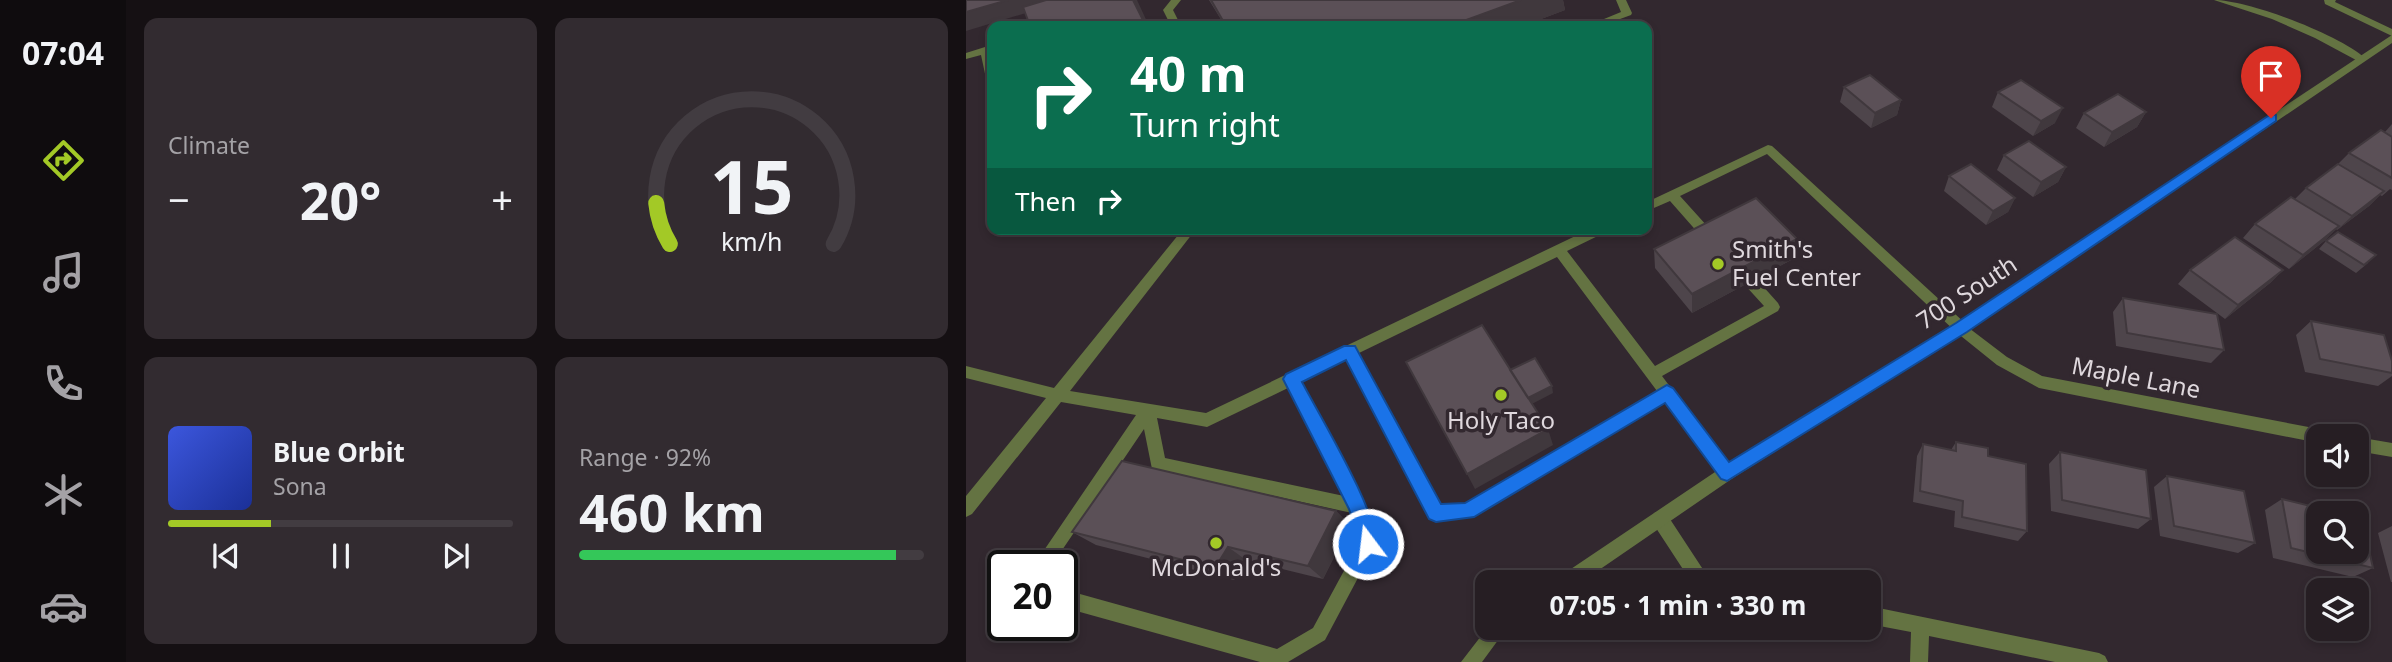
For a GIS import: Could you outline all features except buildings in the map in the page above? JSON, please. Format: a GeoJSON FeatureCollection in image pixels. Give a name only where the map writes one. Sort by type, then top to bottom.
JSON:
{"type":"FeatureCollection","features":[{"type":"Feature","properties":{"kind":"street"},"geometry":{"type":"LineString","coordinates":[[1174,21],[1168,10],[1176,0]]}},
{"type":"Feature","properties":{"kind":"street"},"geometry":{"type":"LineString","coordinates":[[1606,21],[1628,13],[1621,0]]}},
{"type":"Feature","properties":{"kind":"street"},"geometry":{"type":"LineString","coordinates":[[2219,0],[2276,18],[2319,36],[2360,58]]}},
{"type":"Feature","properties":{"kind":"street"},"geometry":{"type":"LineString","coordinates":[[2328,1],[2392,36]]}},
{"type":"Feature","properties":{"kind":"street","name":"700 South"},"geometry":{"type":"LineString","coordinates":[[1584,570],[1727,473],[1961,328],[2392,36]]}},
{"type":"Feature","properties":{"kind":"street"},"geometry":{"type":"LineString","coordinates":[[966,56],[985,50],[987,59]]}},
{"type":"Feature","properties":{"kind":"street","name":"Maple Lane"},"geometry":{"type":"LineString","coordinates":[[1672,195],[1768,149],[1961,328],[2002,361],[2039,382],[2306,433]]}},
{"type":"Feature","properties":{"kind":"street"},"geometry":{"type":"LineString","coordinates":[[1652,205],[1672,195],[1773,307],[1653,374]]}},
{"type":"Feature","properties":{"kind":"street"},"geometry":{"type":"LineString","coordinates":[[966,509],[1185,235]]}},
{"type":"Feature","properties":{"kind":"street"},"geometry":{"type":"LineString","coordinates":[[966,372],[1058,396],[1207,420],[1590,235]]}},
{"type":"Feature","properties":{"kind":"street"},"geometry":{"type":"LineString","coordinates":[[1559,250],[1727,473]]}},
{"type":"Feature","properties":{"kind":"street"},"geometry":{"type":"LineString","coordinates":[[1350,351],[1436,513],[1467,511],[1667,393]]}},
{"type":"Feature","properties":{"kind":"street"},"geometry":{"type":"LineString","coordinates":[[1078,602],[1278,658],[1319,634],[1368,544],[1358,507],[1292,379]]}},
{"type":"Feature","properties":{"kind":"street"},"geometry":{"type":"LineString","coordinates":[[1148,410],[1158,464],[1358,507]]}},
{"type":"Feature","properties":{"kind":"street"},"geometry":{"type":"LineString","coordinates":[[1052,550],[1148,410]]}},
{"type":"Feature","properties":{"kind":"street"},"geometry":{"type":"LineString","coordinates":[[2369,445],[2392,450]]}},
{"type":"Feature","properties":{"kind":"street"},"geometry":{"type":"LineString","coordinates":[[1660,519],[1695,570]]}},
{"type":"Feature","properties":{"kind":"street"},"geometry":{"type":"LineString","coordinates":[[1881,618],[2099,662]]}},
{"type":"Feature","properties":{"kind":"street"},"geometry":{"type":"LineString","coordinates":[[1919,662],[1920,626]]}},
{"type":"Feature","properties":{"kind":"street"},"geometry":{"type":"LineString","coordinates":[[1470,662],[1488,640]]}},
{"type":"Feature","properties":{"kind":"place","name":"Smith's Fuel Center"},"geometry":{"type":"Point","coordinates":[1718,264]}},
{"type":"Feature","properties":{"kind":"place","name":"Holy Taco"},"geometry":{"type":"Point","coordinates":[1501,395]}},
{"type":"Feature","properties":{"kind":"place","name":"McDonald's"},"geometry":{"type":"Point","coordinates":[1216,543]}},
{"type":"Feature","properties":{"kind":"route"},"geometry":{"type":"LineString","coordinates":[[1368,544],[1358,507],[1292,379],[1350,351],[1436,513],[1467,511],[1667,393],[1727,473],[1961,328],[2271,118]]}}]}
